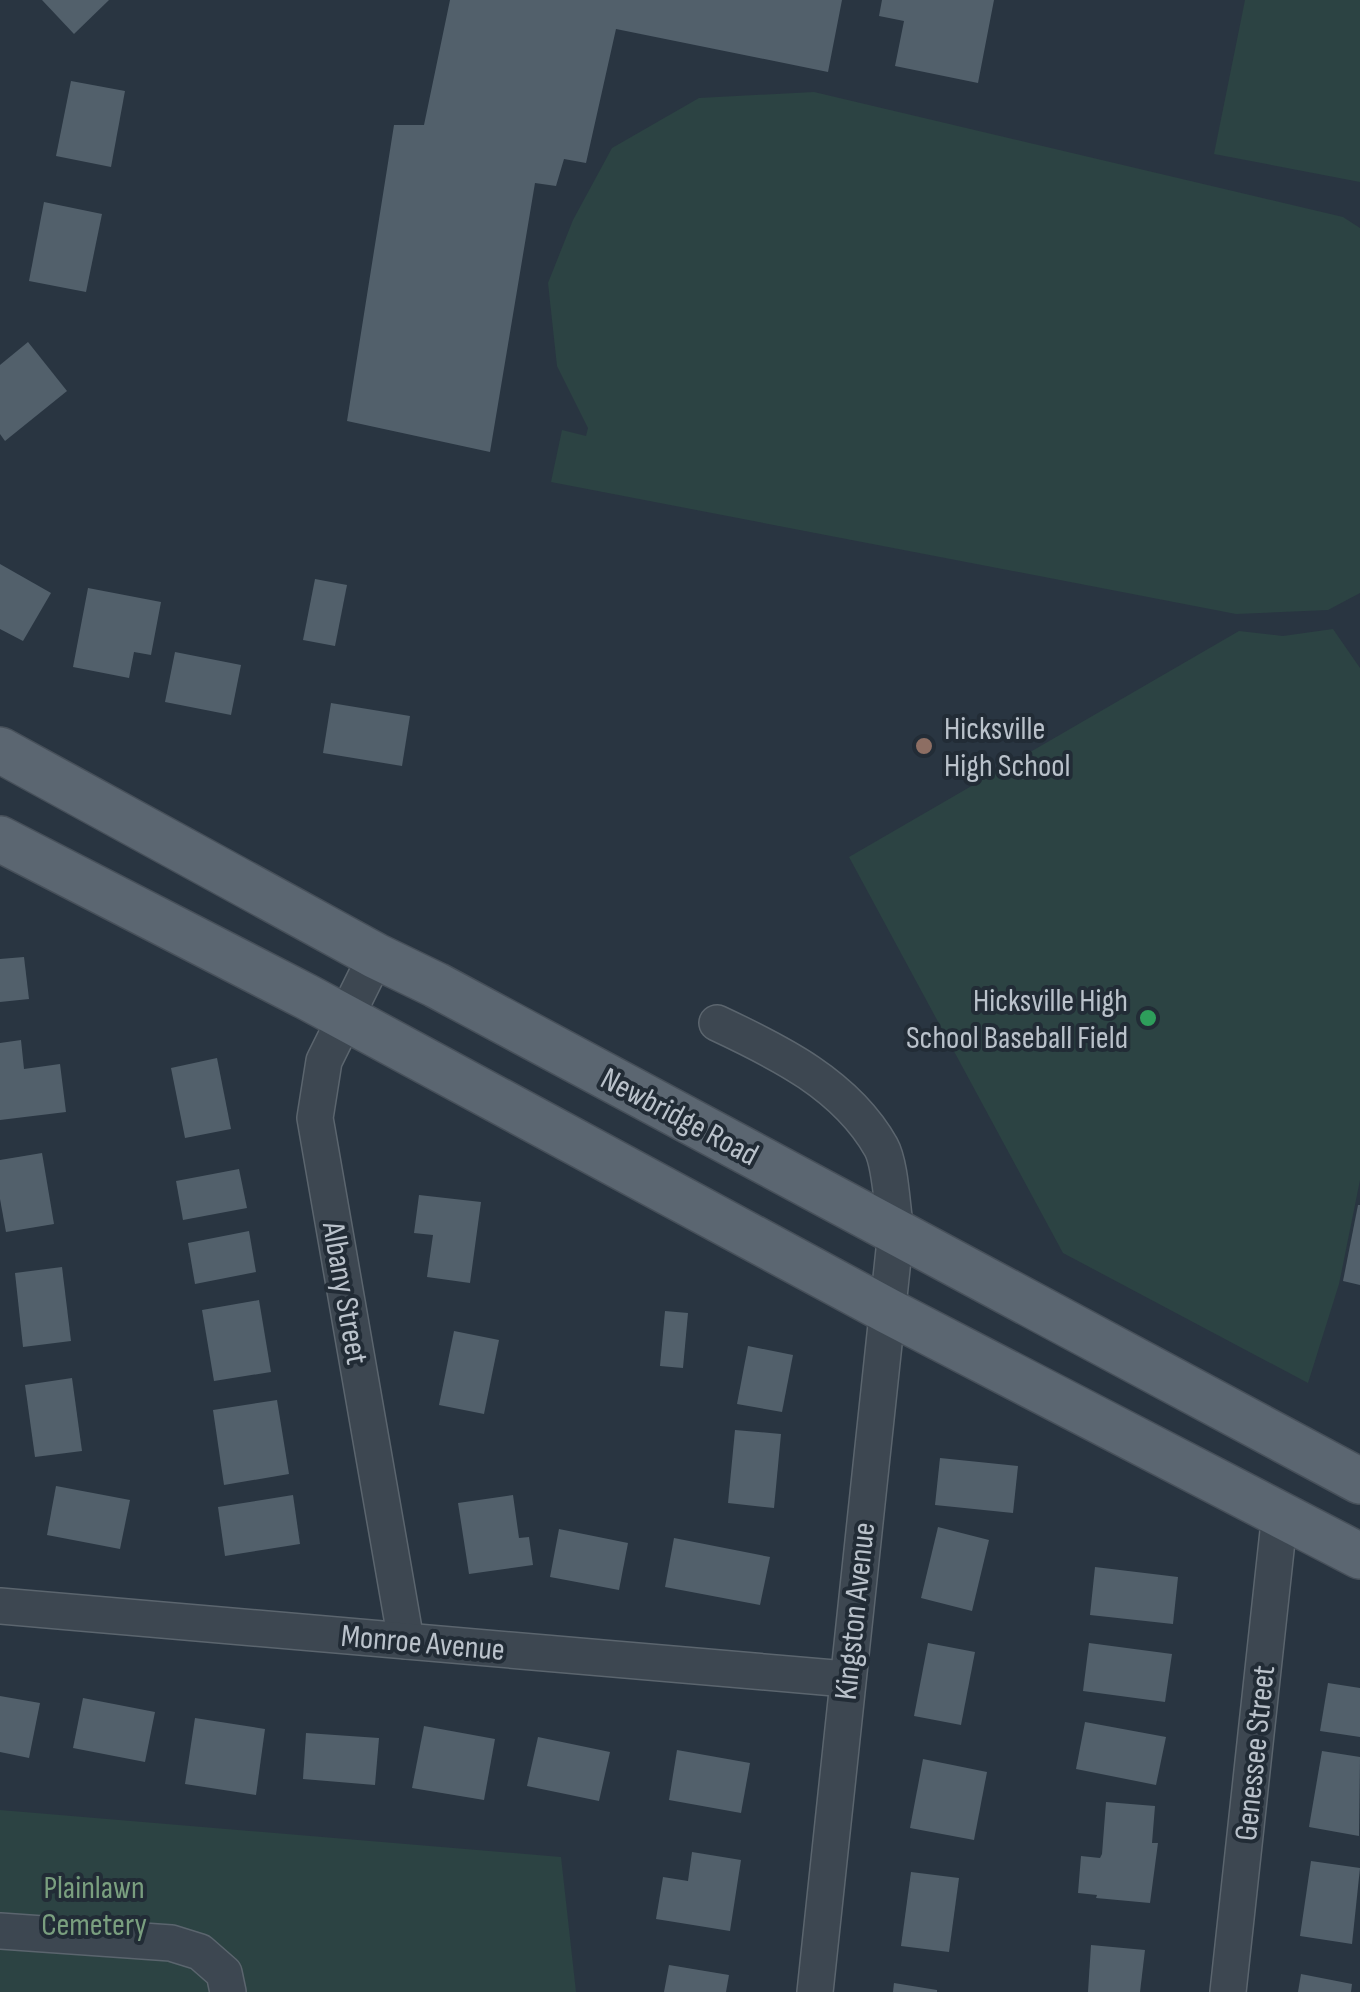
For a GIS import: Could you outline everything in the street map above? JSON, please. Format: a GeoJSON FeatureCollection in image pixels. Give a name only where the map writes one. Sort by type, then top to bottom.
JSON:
{"type":"FeatureCollection","features":[{"type":"Feature","properties":{"kind":"main road","name":"Newbridge Road"},"geometry":{"type":"LineString","coordinates":[[0,750],[376,956],[1360,1481]]}},
{"type":"Feature","properties":{"kind":"main road"},"geometry":{"type":"LineString","coordinates":[[0,839],[1360,1556]]}},
{"type":"Feature","properties":{"kind":"street","name":"Albany Street"},"geometry":{"type":"LineString","coordinates":[[376,956],[324,1061],[314,1118],[406,1641]]}},
{"type":"Feature","properties":{"kind":"street","name":"Kingston Avenue"},"geometry":{"type":"LineString","coordinates":[[717,1023],[762,1044],[834,1088],[883,1150],[896,1231],[815,1992]]}},
{"type":"Feature","properties":{"kind":"street","name":"Genessee Street"},"geometry":{"type":"LineString","coordinates":[[1228,1992],[1280,1513]]}},
{"type":"Feature","properties":{"kind":"street","name":"Monroe Avenue"},"geometry":{"type":"LineString","coordinates":[[0,1606],[846,1679]]}},
{"type":"Feature","properties":{"kind":"street"},"geometry":{"type":"LineString","coordinates":[[0,1931],[171,1943],[200,1952],[224,1973],[228,1992]]}},
{"type":"Feature","properties":{"kind":"green space"},"geometry":{"type":"Polygon","coordinates":[[[1245,0],[1360,0],[1360,182],[1214,154],[1245,0]]]}},
{"type":"Feature","properties":{"kind":"green space"},"geometry":{"type":"Polygon","coordinates":[[[814,92],[1343,217],[1360,228],[1360,593],[1328,610],[1236,614],[551,482],[562,430],[586,436],[588,428],[557,366],[548,283],[573,220],[612,148],[699,98],[814,92]]]}},
{"type":"Feature","properties":{"kind":"green space","name":"Hicksville High School Baseball Field"},"geometry":{"type":"Polygon","coordinates":[[[1333,629],[1360,668],[1360,1180],[1339,1284],[1308,1383],[1063,1253],[849,857],[1239,631],[1283,636],[1333,629]]]}},
{"type":"Feature","properties":{"kind":"green space","name":"Plainlawn Cemetery"},"geometry":{"type":"Polygon","coordinates":[[[0,1810],[561,1857],[576,1992],[0,1992],[0,1810]]]}},
{"type":"Feature","properties":{"kind":"building"},"geometry":{"type":"Polygon","coordinates":[[[42,0],[109,0],[74,34],[42,0]]]}},
{"type":"Feature","properties":{"kind":"building"},"geometry":{"type":"Polygon","coordinates":[[[450,0],[842,0],[828,72],[616,29],[586,163],[564,159],[556,186],[535,183],[490,452],[347,421],[394,125],[424,125],[450,0]]]}},
{"type":"Feature","properties":{"kind":"building"},"geometry":{"type":"Polygon","coordinates":[[[882,0],[994,0],[978,83],[895,66],[904,21],[879,16],[882,0]]]}},
{"type":"Feature","properties":{"kind":"building"},"geometry":{"type":"Polygon","coordinates":[[[71,81],[125,91],[111,167],[56,156],[71,81]]]}},
{"type":"Feature","properties":{"kind":"building"},"geometry":{"type":"Polygon","coordinates":[[[44,202],[102,214],[86,292],[29,281],[44,202]]]}},
{"type":"Feature","properties":{"kind":"building"},"geometry":{"type":"Polygon","coordinates":[[[28,342],[67,391],[5,441],[0,434],[0,365],[28,342]]]}},
{"type":"Feature","properties":{"kind":"building"},"geometry":{"type":"Polygon","coordinates":[[[0,564],[51,593],[23,641],[0,629],[0,564]]]}},
{"type":"Feature","properties":{"kind":"building"},"geometry":{"type":"Polygon","coordinates":[[[315,579],[347,585],[335,646],[303,640],[315,579]]]}},
{"type":"Feature","properties":{"kind":"building"},"geometry":{"type":"Polygon","coordinates":[[[88,588],[161,602],[151,655],[134,652],[129,678],[73,667],[88,588]]]}},
{"type":"Feature","properties":{"kind":"building"},"geometry":{"type":"Polygon","coordinates":[[[175,652],[241,665],[231,715],[165,702],[175,652]]]}},
{"type":"Feature","properties":{"kind":"building"},"geometry":{"type":"Polygon","coordinates":[[[331,703],[410,716],[402,766],[323,753],[331,703]]]}},
{"type":"Feature","properties":{"kind":"building"},"geometry":{"type":"Polygon","coordinates":[[[24,957],[29,999],[0,1002],[0,959],[24,957]]]}},
{"type":"Feature","properties":{"kind":"building"},"geometry":{"type":"Polygon","coordinates":[[[21,1040],[24,1069],[60,1064],[66,1112],[0,1120],[0,1043],[21,1040]]]}},
{"type":"Feature","properties":{"kind":"building"},"geometry":{"type":"Polygon","coordinates":[[[217,1058],[231,1129],[185,1138],[171,1068],[217,1058]]]}},
{"type":"Feature","properties":{"kind":"building"},"geometry":{"type":"Polygon","coordinates":[[[42,1153],[54,1224],[6,1232],[0,1199],[0,1160],[42,1153]]]}},
{"type":"Feature","properties":{"kind":"building"},"geometry":{"type":"Polygon","coordinates":[[[239,1169],[247,1208],[183,1220],[176,1181],[239,1169]]]}},
{"type":"Feature","properties":{"kind":"building"},"geometry":{"type":"Polygon","coordinates":[[[419,1195],[481,1202],[470,1283],[427,1277],[433,1235],[414,1233],[419,1195]]]}},
{"type":"Feature","properties":{"kind":"building"},"geometry":{"type":"Polygon","coordinates":[[[1360,1205],[1360,1285],[1343,1281],[1360,1205]]]}},
{"type":"Feature","properties":{"kind":"building"},"geometry":{"type":"Polygon","coordinates":[[[249,1231],[256,1272],[195,1284],[188,1243],[249,1231]]]}},
{"type":"Feature","properties":{"kind":"building"},"geometry":{"type":"Polygon","coordinates":[[[62,1267],[71,1341],[23,1347],[15,1273],[62,1267]]]}},
{"type":"Feature","properties":{"kind":"building"},"geometry":{"type":"Polygon","coordinates":[[[259,1300],[271,1372],[214,1381],[202,1310],[259,1300]]]}},
{"type":"Feature","properties":{"kind":"building"},"geometry":{"type":"Polygon","coordinates":[[[665,1311],[688,1313],[683,1368],[660,1366],[665,1311]]]}},
{"type":"Feature","properties":{"kind":"building"},"geometry":{"type":"Polygon","coordinates":[[[454,1331],[499,1340],[484,1414],[439,1405],[454,1331]]]}},
{"type":"Feature","properties":{"kind":"building"},"geometry":{"type":"Polygon","coordinates":[[[748,1346],[793,1355],[782,1412],[737,1404],[748,1346]]]}},
{"type":"Feature","properties":{"kind":"building"},"geometry":{"type":"Polygon","coordinates":[[[72,1378],[82,1451],[35,1457],[25,1385],[72,1378]]]}},
{"type":"Feature","properties":{"kind":"building"},"geometry":{"type":"Polygon","coordinates":[[[277,1400],[289,1474],[224,1485],[213,1410],[277,1400]]]}},
{"type":"Feature","properties":{"kind":"building"},"geometry":{"type":"Polygon","coordinates":[[[735,1430],[781,1434],[774,1508],[728,1503],[735,1430]]]}},
{"type":"Feature","properties":{"kind":"building"},"geometry":{"type":"Polygon","coordinates":[[[940,1458],[1018,1466],[1013,1513],[935,1505],[940,1458]]]}},
{"type":"Feature","properties":{"kind":"building"},"geometry":{"type":"Polygon","coordinates":[[[56,1486],[130,1500],[120,1549],[47,1535],[56,1486]]]}},
{"type":"Feature","properties":{"kind":"building"},"geometry":{"type":"Polygon","coordinates":[[[293,1495],[300,1544],[225,1556],[218,1507],[293,1495]]]}},
{"type":"Feature","properties":{"kind":"building"},"geometry":{"type":"Polygon","coordinates":[[[513,1495],[519,1538],[529,1537],[533,1565],[469,1574],[458,1503],[513,1495]]]}},
{"type":"Feature","properties":{"kind":"building"},"geometry":{"type":"Polygon","coordinates":[[[938,1527],[989,1540],[972,1611],[921,1598],[938,1527]]]}},
{"type":"Feature","properties":{"kind":"building"},"geometry":{"type":"Polygon","coordinates":[[[559,1529],[628,1543],[619,1590],[550,1577],[559,1529]]]}},
{"type":"Feature","properties":{"kind":"building"},"geometry":{"type":"Polygon","coordinates":[[[674,1538],[770,1557],[760,1605],[665,1587],[674,1538]]]}},
{"type":"Feature","properties":{"kind":"building"},"geometry":{"type":"Polygon","coordinates":[[[1095,1567],[1178,1577],[1173,1624],[1090,1615],[1095,1567]]]}},
{"type":"Feature","properties":{"kind":"building"},"geometry":{"type":"Polygon","coordinates":[[[928,1643],[975,1652],[961,1725],[914,1716],[928,1643]]]}},
{"type":"Feature","properties":{"kind":"building"},"geometry":{"type":"Polygon","coordinates":[[[1089,1643],[1172,1654],[1165,1702],[1083,1691],[1089,1643]]]}},
{"type":"Feature","properties":{"kind":"building"},"geometry":{"type":"Polygon","coordinates":[[[1328,1683],[1360,1688],[1360,1737],[1320,1731],[1328,1683]]]}},
{"type":"Feature","properties":{"kind":"building"},"geometry":{"type":"Polygon","coordinates":[[[0,1696],[40,1703],[29,1758],[0,1752],[0,1696]]]}},
{"type":"Feature","properties":{"kind":"building"},"geometry":{"type":"Polygon","coordinates":[[[83,1698],[155,1712],[145,1762],[73,1748],[83,1698]]]}},
{"type":"Feature","properties":{"kind":"building"},"geometry":{"type":"Polygon","coordinates":[[[195,1718],[265,1729],[256,1795],[185,1784],[195,1718]]]}},
{"type":"Feature","properties":{"kind":"building"},"geometry":{"type":"Polygon","coordinates":[[[1085,1722],[1166,1737],[1156,1785],[1076,1769],[1085,1722]]]}},
{"type":"Feature","properties":{"kind":"building"},"geometry":{"type":"Polygon","coordinates":[[[424,1726],[495,1739],[484,1800],[412,1788],[424,1726]]]}},
{"type":"Feature","properties":{"kind":"building"},"geometry":{"type":"Polygon","coordinates":[[[306,1733],[379,1738],[375,1785],[303,1779],[306,1733]]]}},
{"type":"Feature","properties":{"kind":"building"},"geometry":{"type":"Polygon","coordinates":[[[538,1737],[610,1752],[599,1801],[527,1786],[538,1737]]]}},
{"type":"Feature","properties":{"kind":"building"},"geometry":{"type":"Polygon","coordinates":[[[677,1750],[750,1763],[741,1813],[669,1800],[677,1750]]]}},
{"type":"Feature","properties":{"kind":"building"},"geometry":{"type":"Polygon","coordinates":[[[1322,1751],[1360,1757],[1359,1836],[1309,1827],[1322,1751]]]}},
{"type":"Feature","properties":{"kind":"building"},"geometry":{"type":"Polygon","coordinates":[[[923,1759],[987,1772],[974,1840],[910,1828],[923,1759]]]}},
{"type":"Feature","properties":{"kind":"building"},"geometry":{"type":"Polygon","coordinates":[[[1106,1802],[1155,1806],[1152,1843],[1158,1843],[1150,1903],[1078,1893],[1081,1856],[1100,1858],[1102,1854],[1106,1802]]]}},
{"type":"Feature","properties":{"kind":"building"},"geometry":{"type":"Polygon","coordinates":[[[692,1852],[741,1860],[730,1931],[656,1919],[663,1877],[688,1881],[692,1852]]]}},
{"type":"Feature","properties":{"kind":"building"},"geometry":{"type":"Polygon","coordinates":[[[1311,1861],[1360,1868],[1352,1944],[1300,1936],[1311,1861]]]}},
{"type":"Feature","properties":{"kind":"building"},"geometry":{"type":"Polygon","coordinates":[[[911,1872],[959,1878],[949,1952],[901,1946],[911,1872]]]}},
{"type":"Feature","properties":{"kind":"building"},"geometry":{"type":"Polygon","coordinates":[[[1091,1945],[1145,1950],[1140,1992],[1088,1992],[1091,1945]]]}},
{"type":"Feature","properties":{"kind":"building"},"geometry":{"type":"Polygon","coordinates":[[[669,1965],[729,1975],[726,1992],[664,1992],[669,1965]]]}},
{"type":"Feature","properties":{"kind":"building"},"geometry":{"type":"Polygon","coordinates":[[[1301,1974],[1352,1984],[1351,1992],[1298,1992],[1301,1974]]]}},
{"type":"Feature","properties":{"kind":"building"},"geometry":{"type":"Polygon","coordinates":[[[894,1983],[937,1990],[937,1992],[893,1992],[894,1983]]]}},
{"type":"Feature","properties":{"kind":"place","name":"Hicksville High School"},"geometry":{"type":"Point","coordinates":[924,746]}},
{"type":"Feature","properties":{"kind":"place","name":"Hicksville High School Baseball Field"},"geometry":{"type":"Point","coordinates":[1148,1018]}}]}
